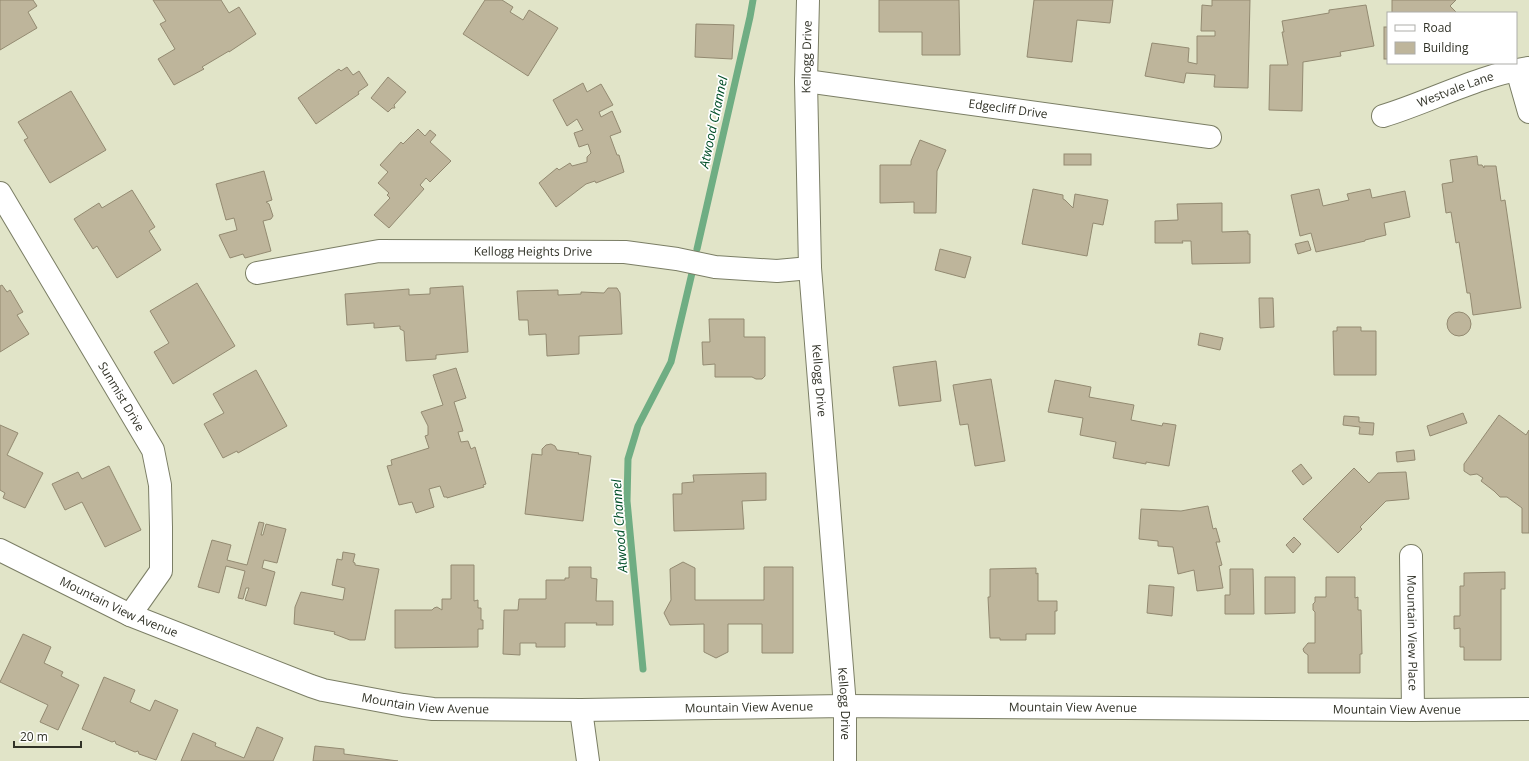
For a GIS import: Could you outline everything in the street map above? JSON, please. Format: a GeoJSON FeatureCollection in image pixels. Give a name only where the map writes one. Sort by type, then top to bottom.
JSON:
{"type":"FeatureCollection","features":[{"type":"Feature","properties":{"kind":"street","name":"Kellogg Drive"},"geometry":{"type":"LineString","coordinates":[[808,0],[806,81],[810,268],[845,706],[845,761]]}},
{"type":"Feature","properties":{"kind":"street"},"geometry":{"type":"LineString","coordinates":[[1523,69],[1529,112]]}},
{"type":"Feature","properties":{"kind":"street","name":"Westvale Lane"},"geometry":{"type":"LineString","coordinates":[[1383,116],[1421,104],[1485,78],[1523,69]]}},
{"type":"Feature","properties":{"kind":"street","name":"Edgecliff Drive"},"geometry":{"type":"LineString","coordinates":[[806,81],[1210,137]]}},
{"type":"Feature","properties":{"kind":"street","name":"Sunmist Drive"},"geometry":{"type":"LineString","coordinates":[[0,193],[154,450],[160,485],[162,527],[161,571],[130,615]]}},
{"type":"Feature","properties":{"kind":"street","name":"Kellogg Heights Drive"},"geometry":{"type":"LineString","coordinates":[[258,273],[379,251],[625,252],[677,259],[715,267],[777,271],[810,268]]}},
{"type":"Feature","properties":{"kind":"street","name":"Mountain View Avenue"},"geometry":{"type":"LineString","coordinates":[[0,550],[130,615],[323,690],[433,709],[581,710],[845,706],[1412,710],[1529,709]]}},
{"type":"Feature","properties":{"kind":"street","name":"Mountain View Place"},"geometry":{"type":"LineString","coordinates":[[1411,556],[1412,710]]}},
{"type":"Feature","properties":{"kind":"street"},"geometry":{"type":"LineString","coordinates":[[581,710],[588,761]]}},
{"type":"Feature","properties":{"kind":"building"},"geometry":{"type":"Polygon","coordinates":[[[0,0],[33,0],[37,6],[28,12],[37,28],[0,50],[0,0]]]}},
{"type":"Feature","properties":{"kind":"building"},"geometry":{"type":"Polygon","coordinates":[[[153,0],[221,0],[229,13],[239,7],[256,34],[229,52],[202,67],[204,69],[174,85],[158,59],[175,49],[160,24],[166,21],[153,0]]]}},
{"type":"Feature","properties":{"kind":"building"},"geometry":{"type":"Polygon","coordinates":[[[485,0],[502,0],[513,7],[510,12],[523,20],[529,10],[558,28],[528,76],[463,34],[485,0]]]}},
{"type":"Feature","properties":{"kind":"building"},"geometry":{"type":"Polygon","coordinates":[[[879,0],[959,0],[960,55],[922,55],[922,32],[879,32],[879,0]]]}},
{"type":"Feature","properties":{"kind":"building"},"geometry":{"type":"Polygon","coordinates":[[[1034,0],[1113,0],[1110,23],[1077,20],[1072,62],[1027,57],[1034,0]]]}},
{"type":"Feature","properties":{"kind":"building"},"geometry":{"type":"Polygon","coordinates":[[[1212,0],[1250,0],[1248,88],[1214,87],[1215,75],[1186,73],[1184,83],[1145,76],[1152,43],[1189,48],[1188,62],[1197,64],[1197,36],[1215,36],[1215,31],[1201,31],[1202,5],[1212,6],[1212,0]]]}},
{"type":"Feature","properties":{"kind":"building"},"geometry":{"type":"Polygon","coordinates":[[[1392,0],[1456,0],[1450,6],[1456,12],[1392,12],[1392,0]]]}},
{"type":"Feature","properties":{"kind":"building"},"geometry":{"type":"Polygon","coordinates":[[[1366,5],[1374,46],[1340,52],[1341,56],[1303,62],[1302,111],[1269,110],[1270,65],[1288,65],[1282,32],[1284,32],[1282,21],[1329,13],[1329,10],[1366,5]]]}},
{"type":"Feature","properties":{"kind":"building"},"geometry":{"type":"Polygon","coordinates":[[[696,24],[734,25],[732,59],[695,57],[696,24]]]}},
{"type":"Feature","properties":{"kind":"building"},"geometry":{"type":"Polygon","coordinates":[[[1384,27],[1387,27],[1387,59],[1384,59],[1384,27]]]}},
{"type":"Feature","properties":{"kind":"building"},"geometry":{"type":"Polygon","coordinates":[[[347,67],[353,75],[359,71],[368,85],[358,92],[359,94],[316,124],[298,98],[339,69],[341,71],[347,67]]]}},
{"type":"Feature","properties":{"kind":"building"},"geometry":{"type":"Polygon","coordinates":[[[388,77],[406,92],[394,105],[395,108],[392,108],[388,112],[371,98],[388,77]]]}},
{"type":"Feature","properties":{"kind":"building"},"geometry":{"type":"Polygon","coordinates":[[[583,83],[587,92],[601,84],[613,105],[599,112],[601,117],[612,111],[621,132],[610,136],[617,155],[619,155],[624,172],[596,183],[595,181],[586,184],[556,207],[539,183],[557,168],[559,170],[570,163],[572,166],[587,162],[587,157],[591,153],[588,144],[579,147],[574,133],[583,130],[577,119],[567,126],[553,100],[583,83]]]}},
{"type":"Feature","properties":{"kind":"building"},"geometry":{"type":"Polygon","coordinates":[[[71,91],[106,150],[50,183],[24,140],[28,138],[18,122],[71,91]]]}},
{"type":"Feature","properties":{"kind":"building"},"geometry":{"type":"Polygon","coordinates":[[[418,129],[425,136],[430,130],[436,135],[430,142],[451,161],[430,182],[426,178],[420,185],[424,189],[389,228],[374,215],[390,198],[387,195],[389,193],[378,183],[388,172],[380,165],[401,142],[403,144],[418,129]]]}},
{"type":"Feature","properties":{"kind":"building"},"geometry":{"type":"Polygon","coordinates":[[[920,140],[946,150],[937,171],[936,213],[914,213],[914,202],[880,203],[880,165],[911,165],[911,161],[920,140]]]}},
{"type":"Feature","properties":{"kind":"building"},"geometry":{"type":"Polygon","coordinates":[[[1064,154],[1091,154],[1091,165],[1064,165],[1064,154]]]}},
{"type":"Feature","properties":{"kind":"building"},"geometry":{"type":"Polygon","coordinates":[[[1477,156],[1478,165],[1482,165],[1484,168],[1484,166],[1496,166],[1501,201],[1505,200],[1521,308],[1473,315],[1470,293],[1467,293],[1459,242],[1456,243],[1451,212],[1446,213],[1442,184],[1453,182],[1450,160],[1477,156]]]}},
{"type":"Feature","properties":{"kind":"building"},"geometry":{"type":"Polygon","coordinates":[[[264,171],[272,200],[266,202],[269,204],[273,216],[271,219],[263,221],[271,251],[245,258],[243,254],[230,258],[219,235],[237,230],[234,218],[226,220],[216,184],[264,171]]]}},
{"type":"Feature","properties":{"kind":"building"},"geometry":{"type":"Polygon","coordinates":[[[1033,189],[1063,195],[1063,199],[1073,208],[1075,194],[1108,200],[1103,225],[1093,223],[1087,256],[1022,244],[1033,189]]]}},
{"type":"Feature","properties":{"kind":"building"},"geometry":{"type":"Polygon","coordinates":[[[1319,189],[1323,206],[1349,200],[1347,194],[1370,189],[1372,198],[1405,191],[1410,217],[1384,223],[1386,235],[1316,252],[1311,233],[1300,236],[1291,195],[1319,189]]]}},
{"type":"Feature","properties":{"kind":"building"},"geometry":{"type":"Polygon","coordinates":[[[132,190],[155,227],[149,231],[161,250],[117,278],[97,246],[93,249],[74,219],[99,203],[102,208],[132,190]]]}},
{"type":"Feature","properties":{"kind":"building"},"geometry":{"type":"Polygon","coordinates":[[[1222,203],[1222,232],[1248,231],[1248,234],[1250,234],[1250,263],[1192,264],[1191,241],[1182,241],[1183,243],[1155,243],[1155,221],[1178,220],[1177,204],[1222,203]]]}},
{"type":"Feature","properties":{"kind":"building"},"geometry":{"type":"Polygon","coordinates":[[[1308,241],[1311,250],[1298,254],[1295,244],[1308,241]]]}},
{"type":"Feature","properties":{"kind":"building"},"geometry":{"type":"Polygon","coordinates":[[[940,249],[971,257],[965,278],[935,270],[940,249]]]}},
{"type":"Feature","properties":{"kind":"building"},"geometry":{"type":"Polygon","coordinates":[[[197,283],[235,346],[173,384],[154,352],[169,343],[150,311],[197,283]]]}},
{"type":"Feature","properties":{"kind":"building"},"geometry":{"type":"Polygon","coordinates":[[[2,285],[7,292],[10,290],[23,312],[17,315],[29,334],[0,352],[0,286],[2,285]]]}},
{"type":"Feature","properties":{"kind":"building"},"geometry":{"type":"Polygon","coordinates":[[[463,286],[468,352],[436,355],[436,359],[406,361],[404,331],[400,329],[400,326],[374,328],[374,323],[347,325],[345,294],[409,289],[409,295],[430,294],[430,288],[463,286]]]}},
{"type":"Feature","properties":{"kind":"building"},"geometry":{"type":"Polygon","coordinates":[[[608,288],[617,288],[620,293],[622,334],[579,336],[579,354],[547,356],[546,334],[529,335],[528,320],[519,320],[517,291],[558,290],[558,295],[581,294],[581,292],[604,293],[608,288]]]}},
{"type":"Feature","properties":{"kind":"building"},"geometry":{"type":"Polygon","coordinates":[[[1259,298],[1273,298],[1274,327],[1260,328],[1259,298]]]}},
{"type":"Feature","properties":{"kind":"building"},"geometry":{"type":"Polygon","coordinates":[[[1459,312],[1468,315],[1471,324],[1468,333],[1459,336],[1450,333],[1447,324],[1450,315],[1459,312]]]}},
{"type":"Feature","properties":{"kind":"building"},"geometry":{"type":"Polygon","coordinates":[[[709,319],[744,319],[744,337],[765,337],[765,376],[762,379],[752,377],[715,377],[715,364],[703,365],[702,342],[710,342],[709,319]]]}},
{"type":"Feature","properties":{"kind":"building"},"geometry":{"type":"Polygon","coordinates":[[[1337,327],[1361,327],[1361,331],[1376,331],[1376,375],[1334,375],[1333,331],[1337,331],[1337,327]]]}},
{"type":"Feature","properties":{"kind":"building"},"geometry":{"type":"Polygon","coordinates":[[[1200,333],[1223,338],[1220,350],[1198,345],[1200,333]]]}},
{"type":"Feature","properties":{"kind":"building"},"geometry":{"type":"Polygon","coordinates":[[[936,361],[941,401],[899,406],[893,367],[936,361]]]}},
{"type":"Feature","properties":{"kind":"building"},"geometry":{"type":"Polygon","coordinates":[[[456,368],[466,398],[454,402],[463,431],[458,432],[461,442],[468,441],[471,449],[475,447],[486,484],[483,485],[484,487],[447,498],[444,497],[440,486],[429,489],[434,507],[416,513],[412,502],[399,505],[387,466],[392,465],[391,460],[429,448],[425,436],[428,435],[428,426],[421,412],[443,405],[433,375],[456,368]]]}},
{"type":"Feature","properties":{"kind":"building"},"geometry":{"type":"Polygon","coordinates":[[[256,370],[287,426],[238,453],[237,451],[223,458],[204,424],[224,413],[213,394],[256,370]]]}},
{"type":"Feature","properties":{"kind":"building"},"geometry":{"type":"Polygon","coordinates":[[[991,379],[1005,461],[975,466],[968,424],[960,425],[953,385],[991,379]]]}},
{"type":"Feature","properties":{"kind":"building"},"geometry":{"type":"Polygon","coordinates":[[[1055,380],[1091,387],[1089,397],[1134,405],[1131,420],[1162,426],[1163,423],[1176,425],[1169,466],[1146,462],[1146,464],[1113,458],[1116,442],[1080,435],[1083,418],[1048,412],[1055,380]]]}},
{"type":"Feature","properties":{"kind":"building"},"geometry":{"type":"Polygon","coordinates":[[[1463,413],[1467,423],[1430,436],[1427,426],[1463,413]]]}},
{"type":"Feature","properties":{"kind":"building"},"geometry":{"type":"Polygon","coordinates":[[[1499,415],[1526,435],[1529,430],[1529,533],[1522,533],[1522,508],[1507,497],[1500,497],[1481,481],[1483,478],[1477,474],[1470,475],[1464,471],[1464,464],[1499,415]]]}},
{"type":"Feature","properties":{"kind":"building"},"geometry":{"type":"Polygon","coordinates":[[[1344,416],[1359,417],[1359,422],[1374,423],[1373,435],[1359,434],[1360,427],[1343,425],[1344,416]]]}},
{"type":"Feature","properties":{"kind":"building"},"geometry":{"type":"Polygon","coordinates":[[[0,425],[18,433],[7,455],[43,473],[25,508],[3,498],[5,493],[0,490],[0,425]]]}},
{"type":"Feature","properties":{"kind":"building"},"geometry":{"type":"Polygon","coordinates":[[[551,444],[555,446],[557,450],[591,456],[583,521],[525,514],[532,454],[542,455],[542,449],[546,445],[551,444]]]}},
{"type":"Feature","properties":{"kind":"building"},"geometry":{"type":"Polygon","coordinates":[[[1414,450],[1415,460],[1397,462],[1396,452],[1414,450]]]}},
{"type":"Feature","properties":{"kind":"building"},"geometry":{"type":"Polygon","coordinates":[[[1301,464],[1312,478],[1303,485],[1292,471],[1301,464]]]}},
{"type":"Feature","properties":{"kind":"building"},"geometry":{"type":"Polygon","coordinates":[[[109,466],[141,530],[105,547],[82,502],[65,510],[52,484],[78,472],[82,479],[109,466]]]}},
{"type":"Feature","properties":{"kind":"building"},"geometry":{"type":"Polygon","coordinates":[[[1354,468],[1369,483],[1378,473],[1406,472],[1409,499],[1386,501],[1360,527],[1362,529],[1338,553],[1303,519],[1354,468]]]}},
{"type":"Feature","properties":{"kind":"building"},"geometry":{"type":"Polygon","coordinates":[[[766,473],[766,500],[742,501],[744,529],[674,531],[673,494],[682,494],[682,483],[694,482],[693,475],[766,473]]]}},
{"type":"Feature","properties":{"kind":"building"},"geometry":{"type":"Polygon","coordinates":[[[1208,506],[1213,529],[1216,528],[1220,542],[1216,542],[1222,565],[1219,566],[1223,588],[1197,591],[1194,570],[1178,574],[1173,547],[1158,546],[1158,541],[1139,539],[1141,509],[1181,511],[1208,506]]]}},
{"type":"Feature","properties":{"kind":"building"},"geometry":{"type":"Polygon","coordinates":[[[259,522],[264,523],[261,535],[263,535],[266,524],[286,529],[277,563],[264,560],[262,568],[275,572],[266,606],[245,600],[249,588],[246,588],[243,599],[238,598],[245,571],[226,566],[219,593],[198,587],[212,540],[231,545],[227,560],[247,565],[259,522]]]}},
{"type":"Feature","properties":{"kind":"building"},"geometry":{"type":"Polygon","coordinates":[[[1294,537],[1301,544],[1293,553],[1286,545],[1294,537]]]}},
{"type":"Feature","properties":{"kind":"building"},"geometry":{"type":"Polygon","coordinates":[[[343,552],[355,554],[353,562],[355,565],[379,569],[365,640],[350,640],[334,634],[335,632],[294,624],[295,607],[301,592],[343,600],[345,588],[332,585],[337,559],[342,560],[343,552]]]}},
{"type":"Feature","properties":{"kind":"building"},"geometry":{"type":"Polygon","coordinates":[[[683,562],[695,568],[695,600],[764,600],[764,567],[793,567],[793,653],[762,653],[762,624],[728,624],[728,652],[716,658],[704,652],[704,624],[670,625],[664,613],[671,600],[670,569],[683,562]]]}},
{"type":"Feature","properties":{"kind":"building"},"geometry":{"type":"Polygon","coordinates":[[[451,565],[474,565],[474,601],[478,600],[478,608],[481,608],[481,620],[483,620],[483,629],[478,629],[478,647],[395,648],[395,610],[432,610],[437,607],[442,610],[442,599],[451,599],[451,565]]]}},
{"type":"Feature","properties":{"kind":"building"},"geometry":{"type":"Polygon","coordinates":[[[569,567],[591,567],[591,578],[597,579],[596,601],[613,601],[613,625],[596,625],[597,623],[565,623],[565,647],[536,647],[536,643],[520,643],[520,655],[503,654],[504,610],[518,610],[519,599],[546,599],[546,580],[565,580],[565,578],[569,578],[569,567]]]}},
{"type":"Feature","properties":{"kind":"building"},"geometry":{"type":"Polygon","coordinates":[[[1036,568],[1036,574],[1038,573],[1038,601],[1057,601],[1057,611],[1055,611],[1055,634],[1026,634],[1026,640],[1000,640],[1000,638],[990,638],[988,597],[990,597],[990,569],[1036,568]]]}},
{"type":"Feature","properties":{"kind":"building"},"geometry":{"type":"Polygon","coordinates":[[[1230,569],[1253,569],[1254,614],[1225,614],[1225,595],[1230,595],[1230,569]]]}},
{"type":"Feature","properties":{"kind":"building"},"geometry":{"type":"Polygon","coordinates":[[[1505,572],[1505,589],[1501,589],[1501,660],[1464,660],[1464,647],[1460,647],[1460,628],[1454,629],[1454,616],[1460,616],[1460,586],[1464,586],[1464,573],[1505,572]]]}},
{"type":"Feature","properties":{"kind":"building"},"geometry":{"type":"Polygon","coordinates":[[[1265,577],[1295,577],[1295,613],[1265,614],[1265,577]]]}},
{"type":"Feature","properties":{"kind":"building"},"geometry":{"type":"Polygon","coordinates":[[[1326,577],[1355,577],[1355,598],[1358,597],[1358,610],[1361,610],[1362,654],[1360,654],[1360,673],[1308,673],[1308,655],[1303,649],[1308,643],[1315,643],[1315,612],[1313,610],[1313,604],[1315,602],[1315,597],[1326,597],[1326,577]]]}},
{"type":"Feature","properties":{"kind":"building"},"geometry":{"type":"Polygon","coordinates":[[[1149,585],[1174,587],[1172,616],[1147,613],[1149,585]]]}},
{"type":"Feature","properties":{"kind":"building"},"geometry":{"type":"Polygon","coordinates":[[[23,634],[51,647],[44,663],[63,672],[61,676],[79,685],[58,730],[40,722],[48,705],[0,682],[23,634]]]}},
{"type":"Feature","properties":{"kind":"building"},"geometry":{"type":"Polygon","coordinates":[[[104,677],[135,690],[130,702],[150,711],[155,700],[178,710],[156,760],[139,754],[138,751],[135,752],[116,744],[115,741],[112,742],[82,729],[104,677]]]}},
{"type":"Feature","properties":{"kind":"building"},"geometry":{"type":"Polygon","coordinates":[[[257,727],[283,738],[273,761],[181,761],[193,733],[216,743],[215,746],[244,758],[257,727]]]}},
{"type":"Feature","properties":{"kind":"building"},"geometry":{"type":"Polygon","coordinates":[[[315,746],[344,749],[344,754],[398,761],[313,761],[315,746]]]}},
{"type":"Feature","properties":{"kind":"waterway","name":"Atwood Channel"},"geometry":{"type":"LineString","coordinates":[[697,249],[753,0]]}},
{"type":"Feature","properties":{"kind":"waterway","name":"Atwood Channel"},"geometry":{"type":"LineString","coordinates":[[643,669],[627,501],[628,459],[638,426],[671,362],[692,273]]}}]}
